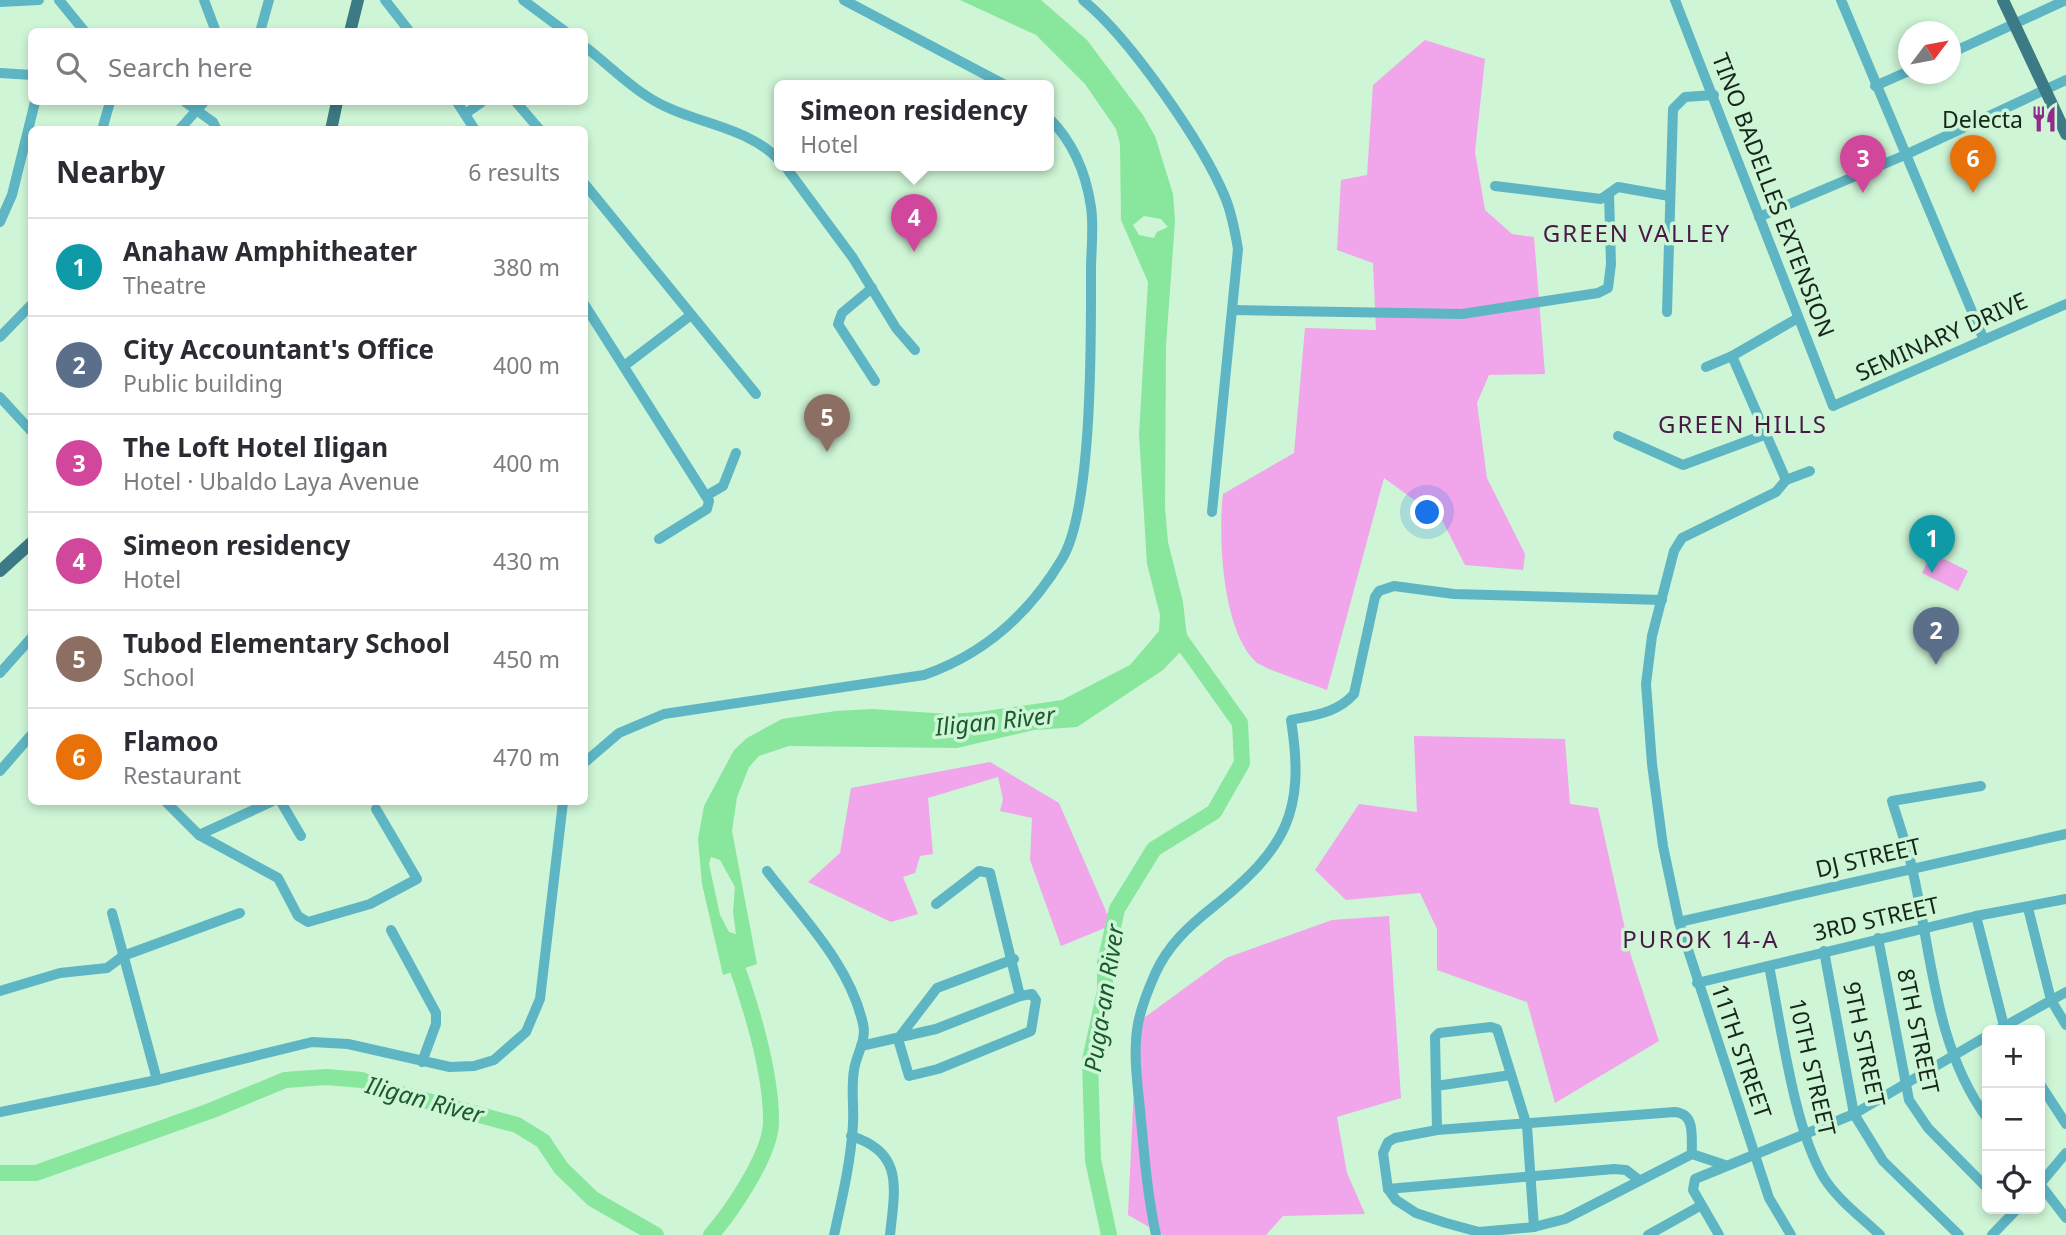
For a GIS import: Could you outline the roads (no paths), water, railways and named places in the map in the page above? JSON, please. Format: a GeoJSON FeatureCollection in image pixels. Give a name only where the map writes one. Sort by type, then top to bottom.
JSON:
{"type":"FeatureCollection","features":[{"type":"Feature","properties":{"kind":"main road"},"geometry":{"type":"LineString","coordinates":[[351,28],[358,0]]}},
{"type":"Feature","properties":{"kind":"main road"},"geometry":{"type":"LineString","coordinates":[[2003,0],[2066,135]]}},
{"type":"Feature","properties":{"kind":"main road"},"geometry":{"type":"LineString","coordinates":[[332,126],[336,105]]}},
{"type":"Feature","properties":{"kind":"main road"},"geometry":{"type":"LineString","coordinates":[[1,568],[28,546]]}},
{"type":"Feature","properties":{"kind":"street"},"geometry":{"type":"LineString","coordinates":[[0,2],[39,0]]}},
{"type":"Feature","properties":{"kind":"street"},"geometry":{"type":"LineString","coordinates":[[59,0],[82,28]]}},
{"type":"Feature","properties":{"kind":"street"},"geometry":{"type":"LineString","coordinates":[[204,0],[214,28]]}},
{"type":"Feature","properties":{"kind":"street"},"geometry":{"type":"LineString","coordinates":[[261,28],[270,0]]}},
{"type":"Feature","properties":{"kind":"street"},"geometry":{"type":"LineString","coordinates":[[384,0],[407,28]]}},
{"type":"Feature","properties":{"kind":"street"},"geometry":{"type":"LineString","coordinates":[[523,0],[561,28]]}},
{"type":"Feature","properties":{"kind":"street"},"geometry":{"type":"LineString","coordinates":[[844,0],[996,80]]}},
{"type":"Feature","properties":{"kind":"street"},"geometry":{"type":"LineString","coordinates":[[1083,0],[1098,12],[1144,68],[1202,152],[1233,219],[1238,249],[1212,512]]}},
{"type":"Feature","properties":{"kind":"street","name":"TINO BADELLES EXTENSION"},"geometry":{"type":"LineString","coordinates":[[1675,0],[1833,406]]}},
{"type":"Feature","properties":{"kind":"street"},"geometry":{"type":"LineString","coordinates":[[1841,0],[1984,340]]}},
{"type":"Feature","properties":{"kind":"street"},"geometry":{"type":"LineString","coordinates":[[1961,49],[2066,1]]}},
{"type":"Feature","properties":{"kind":"street"},"geometry":{"type":"LineString","coordinates":[[588,49],[653,101],[749,138],[774,154]]}},
{"type":"Feature","properties":{"kind":"street"},"geometry":{"type":"LineString","coordinates":[[0,73],[28,75]]}},
{"type":"Feature","properties":{"kind":"street"},"geometry":{"type":"LineString","coordinates":[[1875,86],[1898,76]]}},
{"type":"Feature","properties":{"kind":"street"},"geometry":{"type":"LineString","coordinates":[[1759,217],[1905,155],[2066,80]]}},
{"type":"Feature","properties":{"kind":"street"},"geometry":{"type":"LineString","coordinates":[[1667,312],[1672,109],[1685,97],[1714,95]]}},
{"type":"Feature","properties":{"kind":"street"},"geometry":{"type":"LineString","coordinates":[[29,126],[34,105]]}},
{"type":"Feature","properties":{"kind":"street"},"geometry":{"type":"LineString","coordinates":[[103,126],[109,105]]}},
{"type":"Feature","properties":{"kind":"street"},"geometry":{"type":"LineString","coordinates":[[183,126],[201,105],[215,126]]}},
{"type":"Feature","properties":{"kind":"street"},"geometry":{"type":"LineString","coordinates":[[459,105],[472,126]]}},
{"type":"Feature","properties":{"kind":"street"},"geometry":{"type":"LineString","coordinates":[[465,114],[478,105]]}},
{"type":"Feature","properties":{"kind":"street"},"geometry":{"type":"LineString","coordinates":[[519,105],[537,126]]}},
{"type":"Feature","properties":{"kind":"street"},"geometry":{"type":"LineString","coordinates":[[588,760],[619,733],[664,714],[924,675],[944,668],[992,642],[1015,622],[1063,558],[1077,519],[1084,451],[1091,329],[1091,208],[1082,170],[1068,139],[1054,124]]}},
{"type":"Feature","properties":{"kind":"street"},"geometry":{"type":"LineString","coordinates":[[0,222],[12,195],[28,130]]}},
{"type":"Feature","properties":{"kind":"street"},"geometry":{"type":"LineString","coordinates":[[789,171],[872,288],[896,328],[915,350]]}},
{"type":"Feature","properties":{"kind":"street"},"geometry":{"type":"LineString","coordinates":[[1495,186],[1601,199],[1618,187],[1669,196]]}},
{"type":"Feature","properties":{"kind":"street"},"geometry":{"type":"LineString","coordinates":[[588,188],[756,394]]}},
{"type":"Feature","properties":{"kind":"street"},"geometry":{"type":"LineString","coordinates":[[1233,310],[1462,314],[1598,293],[1608,288],[1611,264],[1609,194]]}},
{"type":"Feature","properties":{"kind":"street"},"geometry":{"type":"LineString","coordinates":[[872,288],[842,313],[838,324],[875,381]]}},
{"type":"Feature","properties":{"kind":"street","name":"SEMINARY DRIVE"},"geometry":{"type":"LineString","coordinates":[[1833,406],[2066,304]]}},
{"type":"Feature","properties":{"kind":"street"},"geometry":{"type":"LineString","coordinates":[[0,337],[28,308]]}},
{"type":"Feature","properties":{"kind":"street"},"geometry":{"type":"LineString","coordinates":[[588,310],[706,496],[707,509],[659,539]]}},
{"type":"Feature","properties":{"kind":"street"},"geometry":{"type":"LineString","coordinates":[[624,366],[691,315]]}},
{"type":"Feature","properties":{"kind":"street"},"geometry":{"type":"LineString","coordinates":[[1706,367],[1732,356],[1798,318]]}},
{"type":"Feature","properties":{"kind":"street"},"geometry":{"type":"LineString","coordinates":[[1732,356],[1786,480]]}},
{"type":"Feature","properties":{"kind":"street"},"geometry":{"type":"LineString","coordinates":[[0,397],[28,428]]}},
{"type":"Feature","properties":{"kind":"street"},"geometry":{"type":"LineString","coordinates":[[1618,436],[1683,464],[1765,435]]}},
{"type":"Feature","properties":{"kind":"street"},"geometry":{"type":"LineString","coordinates":[[706,496],[723,486],[736,453]]}},
{"type":"Feature","properties":{"kind":"street","name":"11TH STREET"},"geometry":{"type":"LineString","coordinates":[[1791,1235],[1769,1198],[1679,922],[1663,846],[1647,698],[1652,636],[1674,551],[1682,538],[1776,492],[1786,480],[1810,471]]}},
{"type":"Feature","properties":{"kind":"street"},"geometry":{"type":"LineString","coordinates":[[1156,1235],[1146,1185],[1137,1078],[1136,1044],[1144,1001],[1156,972],[1184,930],[1255,872],[1282,838],[1293,805],[1297,757],[1290,720],[1332,711],[1344,705],[1354,694],[1375,597],[1379,591],[1394,586],[1454,594],[1662,600]]}},
{"type":"Feature","properties":{"kind":"street"},"geometry":{"type":"LineString","coordinates":[[0,673],[28,642]]}},
{"type":"Feature","properties":{"kind":"street"},"geometry":{"type":"LineString","coordinates":[[0,771],[28,739]]}},
{"type":"Feature","properties":{"kind":"street"},"geometry":{"type":"LineString","coordinates":[[1981,786],[1892,802],[1912,869],[1953,1058],[1969,1092],[1982,1111]]}},
{"type":"Feature","properties":{"kind":"street"},"geometry":{"type":"LineString","coordinates":[[169,805],[199,835],[278,878],[298,916],[307,922],[348,908],[370,904],[417,879],[376,809]]}},
{"type":"Feature","properties":{"kind":"street"},"geometry":{"type":"LineString","coordinates":[[199,835],[264,805]]}},
{"type":"Feature","properties":{"kind":"street"},"geometry":{"type":"LineString","coordinates":[[283,805],[301,836]]}},
{"type":"Feature","properties":{"kind":"street"},"geometry":{"type":"LineString","coordinates":[[0,1112],[157,1080],[312,1042],[348,1044],[422,1062],[474,1066],[494,1060],[517,1042],[535,1017],[540,999],[564,805]]}},
{"type":"Feature","properties":{"kind":"street","name":"DJ STREET"},"geometry":{"type":"LineString","coordinates":[[1679,922],[2066,834]]}},
{"type":"Feature","properties":{"kind":"street"},"geometry":{"type":"LineString","coordinates":[[936,904],[979,871],[986,870],[995,883],[1014,959],[1020,996]]}},
{"type":"Feature","properties":{"kind":"street"},"geometry":{"type":"LineString","coordinates":[[767,871],[849,984],[863,1024],[852,1087],[851,1136],[834,1235]]}},
{"type":"Feature","properties":{"kind":"street","name":"3RD STREET"},"geometry":{"type":"LineString","coordinates":[[1697,983],[1878,938],[2066,899]]}},
{"type":"Feature","properties":{"kind":"street"},"geometry":{"type":"LineString","coordinates":[[2028,908],[2050,1000],[2066,1025]]}},
{"type":"Feature","properties":{"kind":"street"},"geometry":{"type":"LineString","coordinates":[[0,991],[60,973],[107,968],[123,956],[240,913]]}},
{"type":"Feature","properties":{"kind":"street"},"geometry":{"type":"LineString","coordinates":[[112,914],[157,1080]]}},
{"type":"Feature","properties":{"kind":"street"},"geometry":{"type":"LineString","coordinates":[[1976,916],[2000,1025]]}},
{"type":"Feature","properties":{"kind":"street"},"geometry":{"type":"LineString","coordinates":[[391,930],[436,1013],[436,1024],[422,1062]]}},
{"type":"Feature","properties":{"kind":"street","name":"8TH STREET"},"geometry":{"type":"LineString","coordinates":[[1878,938],[1904,1084],[1922,1121],[1982,1183]]}},
{"type":"Feature","properties":{"kind":"street","name":"9TH STREET"},"geometry":{"type":"LineString","coordinates":[[1824,951],[1854,1114],[1883,1160],[1959,1235]]}},
{"type":"Feature","properties":{"kind":"street"},"geometry":{"type":"LineString","coordinates":[[898,1039],[937,988],[1014,959]]}},
{"type":"Feature","properties":{"kind":"street","name":"10TH STREET"},"geometry":{"type":"LineString","coordinates":[[1769,966],[1805,1135],[1829,1185],[1880,1235]]}},
{"type":"Feature","properties":{"kind":"street"},"geometry":{"type":"LineString","coordinates":[[2008,1025],[2066,992]]}},
{"type":"Feature","properties":{"kind":"street"},"geometry":{"type":"LineString","coordinates":[[861,1046],[898,1039],[948,1024],[1020,996],[1032,994],[1036,1000],[1031,1031],[938,1069],[909,1076],[898,1039]]}},
{"type":"Feature","properties":{"kind":"street"},"geometry":{"type":"LineString","coordinates":[[1437,1130],[1433,1044],[1439,1033],[1491,1027],[1497,1029],[1527,1125],[1534,1227]]}},
{"type":"Feature","properties":{"kind":"street"},"geometry":{"type":"LineString","coordinates":[[1719,1235],[1700,1206],[1693,1189],[1695,1179],[1854,1114],[1982,1040]]}},
{"type":"Feature","properties":{"kind":"street"},"geometry":{"type":"LineString","coordinates":[[1436,1086],[1511,1075]]}},
{"type":"Feature","properties":{"kind":"street"},"geometry":{"type":"LineString","coordinates":[[2043,1088],[2066,1124]]}},
{"type":"Feature","properties":{"kind":"street"},"geometry":{"type":"LineString","coordinates":[[1692,1154],[1691,1122],[1681,1112],[1437,1130],[1388,1142],[1383,1153],[1388,1189],[1396,1200],[1416,1213],[1479,1232],[1534,1227],[1566,1219],[1692,1154],[1724,1165]]}},
{"type":"Feature","properties":{"kind":"street"},"geometry":{"type":"LineString","coordinates":[[851,1136],[873,1143],[889,1161],[893,1179],[890,1235]]}},
{"type":"Feature","properties":{"kind":"street"},"geometry":{"type":"LineString","coordinates":[[2045,1178],[2066,1153]]}},
{"type":"Feature","properties":{"kind":"street"},"geometry":{"type":"LineString","coordinates":[[1388,1189],[1614,1169],[1626,1170],[1639,1180]]}},
{"type":"Feature","properties":{"kind":"street"},"geometry":{"type":"LineString","coordinates":[[2045,1190],[2066,1217]]}},
{"type":"Feature","properties":{"kind":"street"},"geometry":{"type":"LineString","coordinates":[[1649,1235],[1700,1206]]}},
{"type":"Feature","properties":{"kind":"street"},"geometry":{"type":"LineString","coordinates":[[1992,1235],[2009,1214]]}},
{"type":"Feature","properties":{"kind":"water"},"geometry":{"type":"Polygon","coordinates":[[[960,0],[1041,0],[1087,40],[1143,115],[1155,136],[1173,194],[1175,221],[1166,345],[1165,508],[1168,542],[1183,602],[1187,637],[1183,649],[1163,670],[1077,727],[1034,730],[957,748],[789,746],[759,756],[749,767],[737,797],[732,831],[757,964],[723,975],[702,884],[698,839],[704,806],[734,750],[747,738],[782,719],[836,711],[872,709],[949,714],[1062,700],[1130,665],[1159,631],[1160,615],[1147,564],[1139,434],[1148,282],[1121,220],[1120,144],[1116,129],[1085,84],[1036,35],[960,0]],[[1144,216],[1133,225],[1139,235],[1154,238],[1157,232],[1168,227],[1161,219],[1144,216]],[[711,857],[709,864],[720,915],[729,932],[736,934],[733,912],[735,887],[720,860],[711,857]]]}},
{"type":"Feature","properties":{"kind":"waterway","name":"Puga-an River"},"geometry":{"type":"LineString","coordinates":[[1109,1235],[1093,1160],[1090,1060],[1105,991],[1105,963],[1117,909],[1154,849],[1214,812],[1242,763],[1240,723],[1173,629]]}},
{"type":"Feature","properties":{"kind":"waterway","name":"Iligan River"},"geometry":{"type":"LineString","coordinates":[[711,1235],[729,1212],[757,1166],[769,1136],[771,1123],[764,1059],[731,951]]}},
{"type":"Feature","properties":{"kind":"waterway","name":"Iligan River"},"geometry":{"type":"LineString","coordinates":[[0,1173],[36,1173],[210,1111],[285,1080],[326,1077],[362,1080],[383,1089],[517,1125],[543,1141],[561,1168],[593,1199],[656,1235]]}},
{"type":"Feature","properties":{"kind":"place","name":"Delecta"},"geometry":{"type":"Point","coordinates":[2044,119]}},
{"type":"Feature","properties":{"kind":"place","name":"The Loft Hotel Iligan"},"geometry":{"type":"Point","coordinates":[1863,193]}},
{"type":"Feature","properties":{"kind":"place","name":"Flamoo"},"geometry":{"type":"Point","coordinates":[1973,193]}},
{"type":"Feature","properties":{"kind":"place","name":"Simeon residency"},"geometry":{"type":"Point","coordinates":[914,252]}},
{"type":"Feature","properties":{"kind":"place","name":"Tubod Elementary School"},"geometry":{"type":"Point","coordinates":[827,452]}},
{"type":"Feature","properties":{"kind":"place","name":"Anahaw Amphitheater"},"geometry":{"type":"Point","coordinates":[1932,573]}},
{"type":"Feature","properties":{"kind":"place","name":"City Accountant's Office"},"geometry":{"type":"Point","coordinates":[1936,665]}},
{"type":"Feature","properties":{"kind":"district","name":"GREEN VALLEY"},"geometry":{"type":"Point","coordinates":[1637,232]}},
{"type":"Feature","properties":{"kind":"district","name":"GREEN HILLS"},"geometry":{"type":"Point","coordinates":[1743,423]}},
{"type":"Feature","properties":{"kind":"district","name":"PUROK 14-A"},"geometry":{"type":"Point","coordinates":[1701,938]}}]}
